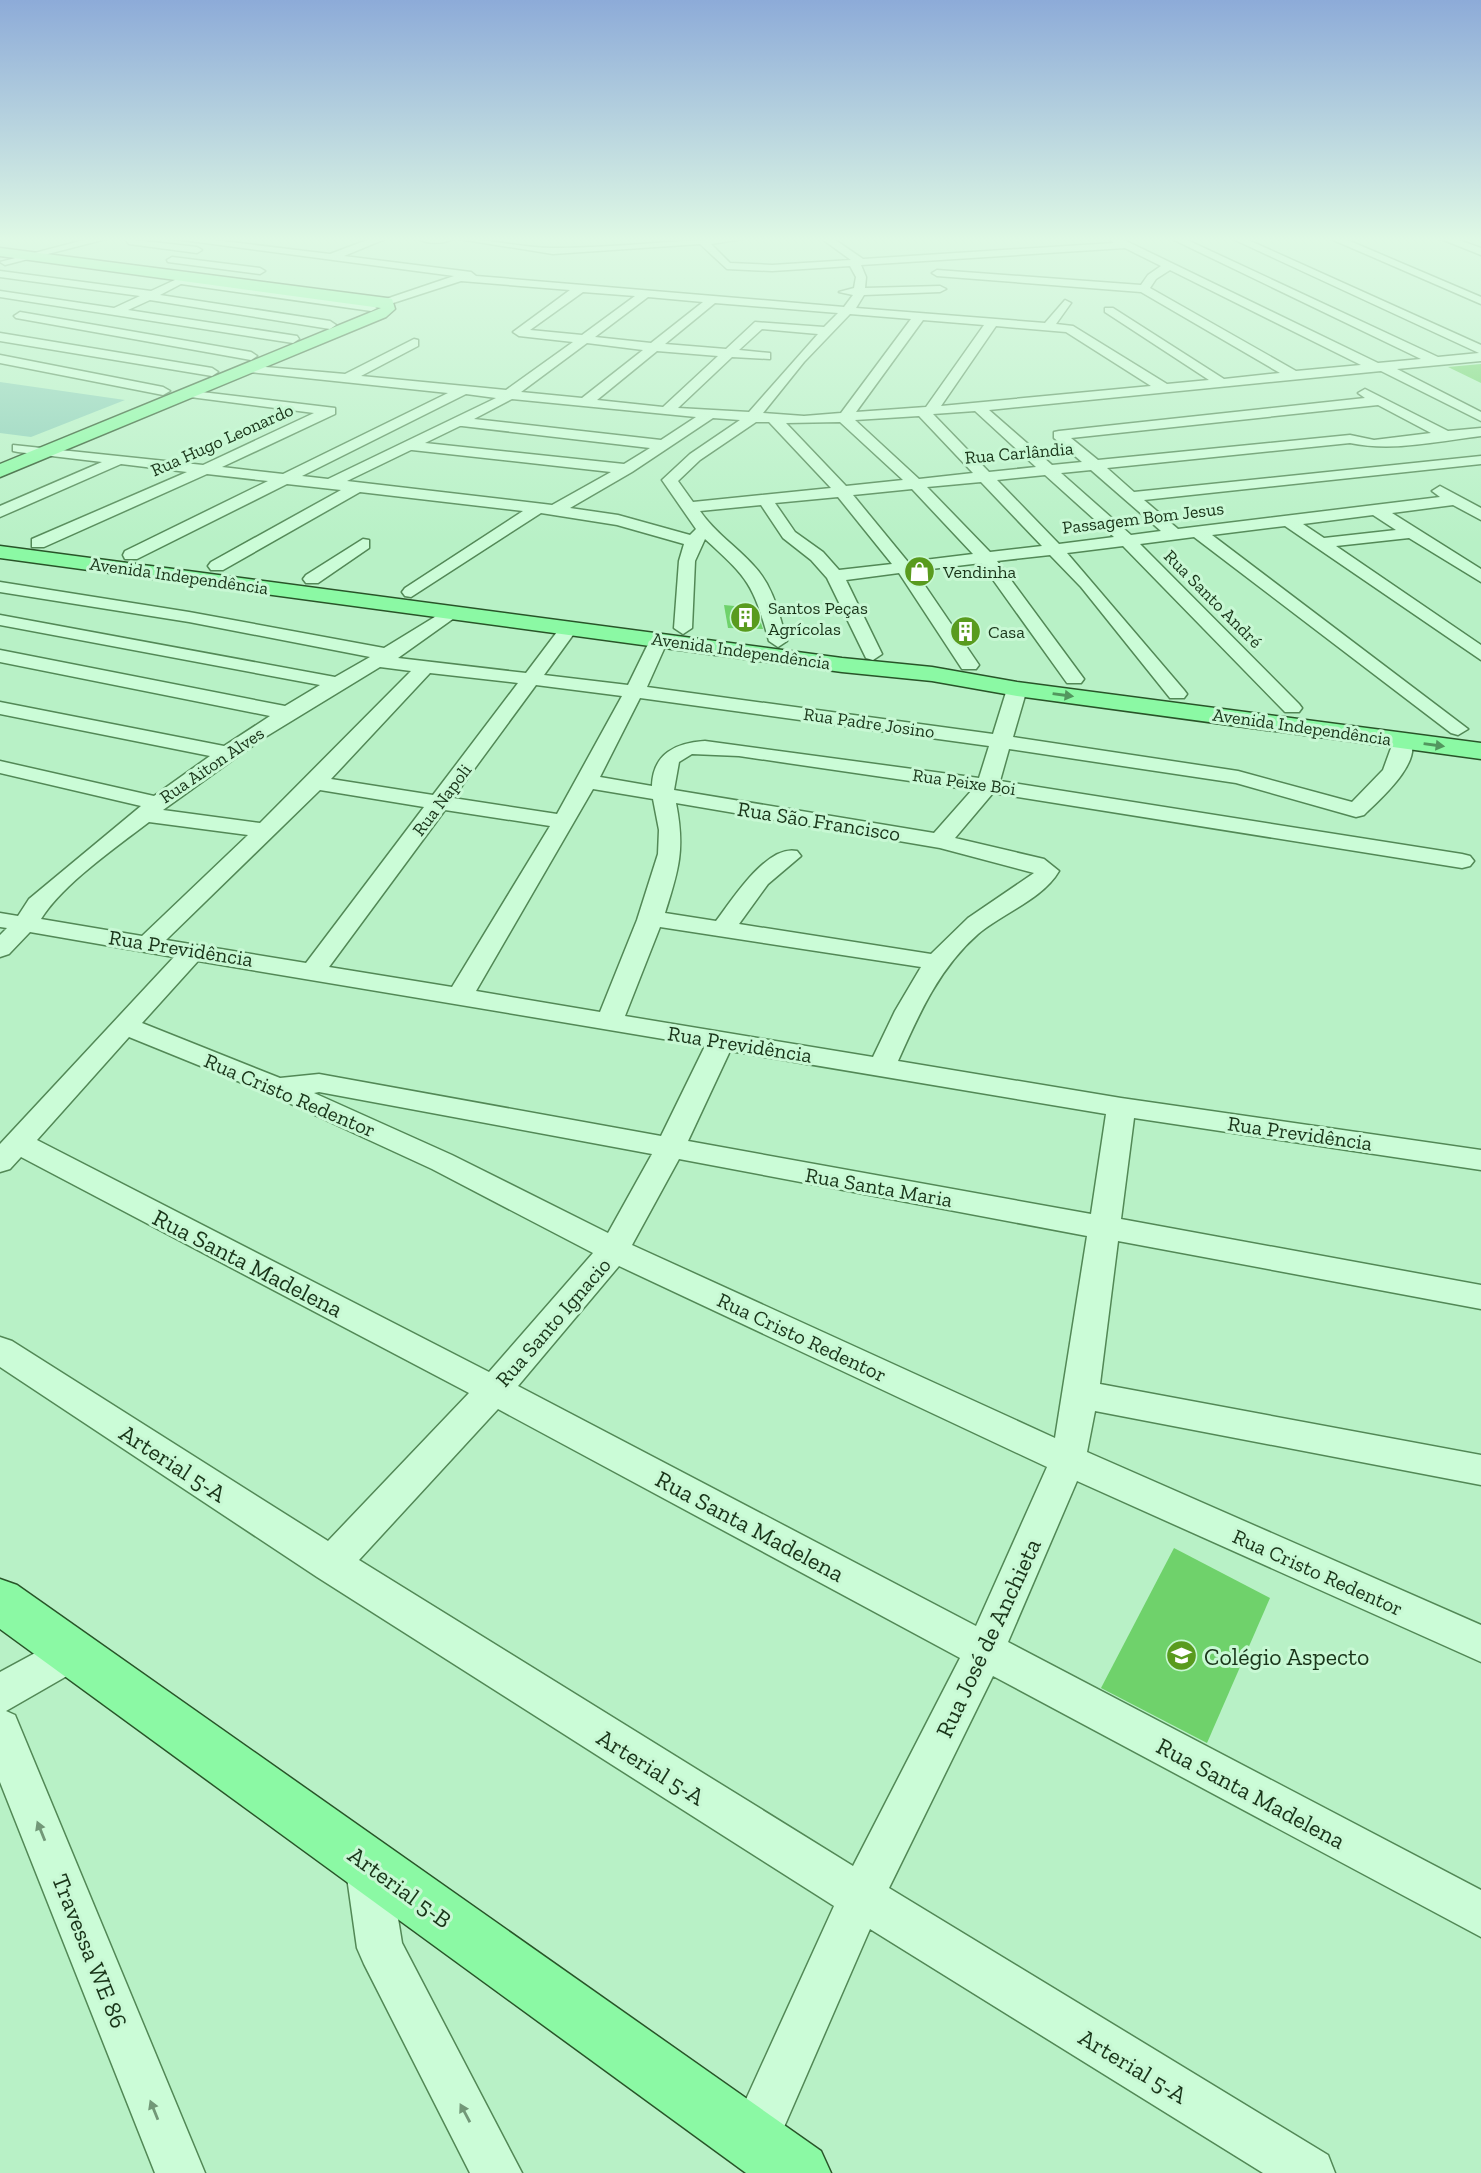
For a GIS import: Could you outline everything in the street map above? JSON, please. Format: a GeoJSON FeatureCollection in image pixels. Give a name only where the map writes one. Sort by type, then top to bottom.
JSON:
{"type":"FeatureCollection","features":[{"type":"Feature","properties":{"kind":"main road"},"geometry":{"type":"LineString","coordinates":[[0,471],[190,393],[290,340]]}},
{"type":"Feature","properties":{"kind":"main road"},"geometry":{"type":"LineString","coordinates":[[0,455],[212,372],[250,362],[301,340]]}},
{"type":"Feature","properties":{"kind":"main road","name":"Avenida Independência"},"geometry":{"type":"LineString","coordinates":[[0,537],[44,551],[451,612],[842,665],[932,674],[1017,689],[1481,751]]}},
{"type":"Feature","properties":{"kind":"main road","name":"Avenida Independência"},"geometry":{"type":"LineString","coordinates":[[0,552],[73,547],[1481,733]]}},
{"type":"Feature","properties":{"kind":"main road","name":"Arterial 5-B"},"geometry":{"type":"LineString","coordinates":[[0,1601],[799,2173]]}},
{"type":"Feature","properties":{"kind":"street"},"geometry":{"type":"LineString","coordinates":[[19,340],[212,372]]}},
{"type":"Feature","properties":{"kind":"street"},"geometry":{"type":"LineString","coordinates":[[5,360],[55,340]]}},
{"type":"Feature","properties":{"kind":"street"},"geometry":{"type":"LineString","coordinates":[[160,340],[300,373],[706,417],[775,420],[844,418],[978,407],[1481,358]]}},
{"type":"Feature","properties":{"kind":"street"},"geometry":{"type":"LineString","coordinates":[[197,347],[215,340]]}},
{"type":"Feature","properties":{"kind":"street"},"geometry":{"type":"LineString","coordinates":[[328,485],[463,422],[506,397],[583,340]]}},
{"type":"Feature","properties":{"kind":"street"},"geometry":{"type":"LineString","coordinates":[[588,340],[766,356]]}},
{"type":"Feature","properties":{"kind":"street"},"geometry":{"type":"LineString","coordinates":[[586,402],[662,340]]}},
{"type":"Feature","properties":{"kind":"street"},"geometry":{"type":"LineString","coordinates":[[666,411],[741,340]]}},
{"type":"Feature","properties":{"kind":"street"},"geometry":{"type":"LineString","coordinates":[[683,628],[687,561],[699,535],[692,507],[670,480],[751,419],[820,340]]}},
{"type":"Feature","properties":{"kind":"street"},"geometry":{"type":"LineString","coordinates":[[844,418],[904,340]]}},
{"type":"Feature","properties":{"kind":"street"},"geometry":{"type":"LineString","coordinates":[[926,411],[975,340]]}},
{"type":"Feature","properties":{"kind":"street"},"geometry":{"type":"LineString","coordinates":[[1090,340],[1165,389]]}},
{"type":"Feature","properties":{"kind":"street"},"geometry":{"type":"LineString","coordinates":[[1156,340],[1222,383]]}},
{"type":"Feature","properties":{"kind":"street"},"geometry":{"type":"LineString","coordinates":[[1233,340],[1295,376]]}},
{"type":"Feature","properties":{"kind":"street"},"geometry":{"type":"LineString","coordinates":[[1323,340],[1481,417]]}},
{"type":"Feature","properties":{"kind":"street"},"geometry":{"type":"LineString","coordinates":[[1392,340],[1437,362]]}},
{"type":"Feature","properties":{"kind":"street"},"geometry":{"type":"LineString","coordinates":[[1460,340],[1481,350]]}},
{"type":"Feature","properties":{"kind":"street"},"geometry":{"type":"LineString","coordinates":[[347,378],[414,343]]}},
{"type":"Feature","properties":{"kind":"street"},"geometry":{"type":"LineString","coordinates":[[5,360],[163,391]]}},
{"type":"Feature","properties":{"kind":"street"},"geometry":{"type":"LineString","coordinates":[[300,373],[324,362]]}},
{"type":"Feature","properties":{"kind":"street"},"geometry":{"type":"LineString","coordinates":[[1325,373],[1481,454]]}},
{"type":"Feature","properties":{"kind":"street"},"geometry":{"type":"LineString","coordinates":[[131,555],[466,390]]}},
{"type":"Feature","properties":{"kind":"street"},"geometry":{"type":"LineString","coordinates":[[1133,392],[1321,515]]}},
{"type":"Feature","properties":{"kind":"street","name":"Rua Hugo Leonardo"},"geometry":{"type":"LineString","coordinates":[[44,551],[202,471],[330,411],[190,393]]}},
{"type":"Feature","properties":{"kind":"street"},"geometry":{"type":"LineString","coordinates":[[506,397],[586,402],[706,417]]}},
{"type":"Feature","properties":{"kind":"street"},"geometry":{"type":"LineString","coordinates":[[1173,533],[1058,438],[1063,434],[1380,401]]}},
{"type":"Feature","properties":{"kind":"street"},"geometry":{"type":"LineString","coordinates":[[1456,405],[1481,402]]}},
{"type":"Feature","properties":{"kind":"street","name":"Rua Santo André"},"geometry":{"type":"LineString","coordinates":[[978,407],[1126,539],[1292,708]]}},
{"type":"Feature","properties":{"kind":"street"},"geometry":{"type":"LineString","coordinates":[[1301,409],[1350,439],[1374,444],[1481,432]]}},
{"type":"Feature","properties":{"kind":"street"},"geometry":{"type":"LineString","coordinates":[[926,411],[982,475],[1087,583],[1177,694]]}},
{"type":"Feature","properties":{"kind":"street"},"geometry":{"type":"LineString","coordinates":[[411,592],[547,509],[580,496],[627,469],[706,417]]}},
{"type":"Feature","properties":{"kind":"street"},"geometry":{"type":"LineString","coordinates":[[844,418],[914,482],[985,558],[1074,679]]}},
{"type":"Feature","properties":{"kind":"street"},"geometry":{"type":"LineString","coordinates":[[775,420],[840,489],[903,567],[969,665]]}},
{"type":"Feature","properties":{"kind":"street"},"geometry":{"type":"LineString","coordinates":[[463,422],[665,445]]}},
{"type":"Feature","properties":{"kind":"street","name":"Rua Carlândia"},"geometry":{"type":"LineString","coordinates":[[692,507],[840,489],[1350,439]]}},
{"type":"Feature","properties":{"kind":"street"},"geometry":{"type":"LineString","coordinates":[[1374,444],[1408,468],[1457,496],[1481,515]]}},
{"type":"Feature","properties":{"kind":"street"},"geometry":{"type":"LineString","coordinates":[[412,446],[627,469]]}},
{"type":"Feature","properties":{"kind":"street"},"geometry":{"type":"LineString","coordinates":[[18,448],[354,489],[547,509],[699,535],[749,570],[764,593],[778,641]]}},
{"type":"Feature","properties":{"kind":"street"},"geometry":{"type":"LineString","coordinates":[[1130,497],[1481,460]]}},
{"type":"Feature","properties":{"kind":"street"},"geometry":{"type":"LineString","coordinates":[[0,512],[117,461]]}},
{"type":"Feature","properties":{"kind":"street"},"geometry":{"type":"LineString","coordinates":[[217,566],[354,489]]}},
{"type":"Feature","properties":{"kind":"street"},"geometry":{"type":"LineString","coordinates":[[554,493],[580,496]]}},
{"type":"Feature","properties":{"kind":"street","name":"Passagem Bom Jesus"},"geometry":{"type":"LineString","coordinates":[[835,576],[1375,509],[1457,496]]}},
{"type":"Feature","properties":{"kind":"street"},"geometry":{"type":"LineString","coordinates":[[764,498],[789,535],[817,556],[835,576],[873,654]]}},
{"type":"Feature","properties":{"kind":"street"},"geometry":{"type":"LineString","coordinates":[[1375,509],[1481,577]]}},
{"type":"Feature","properties":{"kind":"street"},"geometry":{"type":"LineString","coordinates":[[1286,519],[1481,653]]}},
{"type":"Feature","properties":{"kind":"street"},"geometry":{"type":"LineString","coordinates":[[1195,530],[1458,729]]}},
{"type":"Feature","properties":{"kind":"street"},"geometry":{"type":"LineString","coordinates":[[1322,543],[1410,533]]}},
{"type":"Feature","properties":{"kind":"street"},"geometry":{"type":"LineString","coordinates":[[312,579],[363,544]]}},
{"type":"Feature","properties":{"kind":"street","name":"Rua Padre Josino"},"geometry":{"type":"LineString","coordinates":[[0,587],[190,617],[425,667],[634,691],[1228,775],[1356,810],[1396,769],[1403,755],[1402,741]]}},
{"type":"Feature","properties":{"kind":"street","name":"Rua Aiton Alves"},"geometry":{"type":"LineString","coordinates":[[0,949],[13,922],[38,904],[149,808],[288,713],[384,658],[451,612]]}},
{"type":"Feature","properties":{"kind":"street"},"geometry":{"type":"LineString","coordinates":[[0,620],[337,683]]}},
{"type":"Feature","properties":{"kind":"street","name":"Rua Napoli"},"geometry":{"type":"LineString","coordinates":[[313,971],[569,628]]}},
{"type":"Feature","properties":{"kind":"street"},"geometry":{"type":"LineString","coordinates":[[459,997],[589,782],[634,691],[656,655],[659,640]]}},
{"type":"Feature","properties":{"kind":"street"},"geometry":{"type":"LineString","coordinates":[[0,656],[288,713]]}},
{"type":"Feature","properties":{"kind":"street"},"geometry":{"type":"LineString","coordinates":[[149,943],[315,783],[425,667]]}},
{"type":"Feature","properties":{"kind":"street"},"geometry":{"type":"LineString","coordinates":[[940,841],[988,785],[1017,689]]}},
{"type":"Feature","properties":{"kind":"street"},"geometry":{"type":"LineString","coordinates":[[0,708],[227,754]]}},
{"type":"Feature","properties":{"kind":"street","name":"Rua Peixe Boi"},"geometry":{"type":"LineString","coordinates":[[609,1023],[671,852],[660,782],[670,759],[678,751],[701,747],[988,785],[1300,832],[1462,861]]}},
{"type":"Feature","properties":{"kind":"street"},"geometry":{"type":"LineString","coordinates":[[0,768],[149,808],[266,831]]}},
{"type":"Feature","properties":{"kind":"street","name":"Rua São Francisco"},"geometry":{"type":"LineString","coordinates":[[589,782],[664,797],[940,841],[1035,864],[1046,871],[1043,878],[966,931],[937,962]]}},
{"type":"Feature","properties":{"kind":"street"},"geometry":{"type":"LineString","coordinates":[[315,783],[565,822]]}},
{"type":"Feature","properties":{"kind":"street"},"geometry":{"type":"LineString","coordinates":[[723,929],[760,879],[789,856]]}},
{"type":"Feature","properties":{"kind":"street"},"geometry":{"type":"LineString","coordinates":[[648,918],[937,962],[910,1005],[882,1066]]}},
{"type":"Feature","properties":{"kind":"street","name":"Rua Previdência"},"geometry":{"type":"LineString","coordinates":[[13,922],[194,950],[609,1023],[1121,1107],[1481,1160]]}},
{"type":"Feature","properties":{"kind":"street"},"geometry":{"type":"LineString","coordinates":[[9,1153],[194,950]]}},
{"type":"Feature","properties":{"kind":"street","name":"Rua Cristo Redentor"},"geometry":{"type":"LineString","coordinates":[[126,1026],[277,1087],[442,1162],[614,1250],[1068,1460],[1481,1644]]}},
{"type":"Feature","properties":{"kind":"street","name":"Rua Santo Ignacio"},"geometry":{"type":"LineString","coordinates":[[330,1565],[494,1390],[614,1250],[669,1150],[721,1041]]}},
{"type":"Feature","properties":{"kind":"street","name":"Rua Santa Maria"},"geometry":{"type":"LineString","coordinates":[[277,1087],[319,1083],[669,1150],[1481,1297]]}},
{"type":"Feature","properties":{"kind":"street","name":"Rua José de Anchieta"},"geometry":{"type":"LineString","coordinates":[[752,2139],[860,1899],[984,1652],[1068,1460],[1081,1394],[1121,1107]]}},
{"type":"Feature","properties":{"kind":"street","name":"Rua Santa Madelena"},"geometry":{"type":"LineString","coordinates":[[9,1153],[494,1390],[1481,1914]]}},
{"type":"Feature","properties":{"kind":"street","name":"Arterial 5-A"},"geometry":{"type":"LineString","coordinates":[[0,1350],[330,1565],[860,1899],[1310,2173]]}},
{"type":"Feature","properties":{"kind":"street"},"geometry":{"type":"LineString","coordinates":[[1081,1394],[1481,1469]]}},
{"type":"Feature","properties":{"kind":"street"},"geometry":{"type":"LineString","coordinates":[[0,1695],[72,1652]]}},
{"type":"Feature","properties":{"kind":"street","name":"Travessa WE 86"},"geometry":{"type":"LineString","coordinates":[[0,1728],[180,2173]]}},
{"type":"Feature","properties":{"kind":"street"},"geometry":{"type":"LineString","coordinates":[[367,1863],[380,1948],[497,2173]]}},
{"type":"Feature","properties":{"kind":"green space"},"geometry":{"type":"Polygon","coordinates":[[[0,382],[125,400],[31,437],[0,433],[0,382]]]}},
{"type":"Feature","properties":{"kind":"building"},"geometry":{"type":"Polygon","coordinates":[[[1481,364],[1481,383],[1448,367],[1481,364]]]}},
{"type":"Feature","properties":{"kind":"building","name":"Santos Peças Agrícolas"},"geometry":{"type":"Polygon","coordinates":[[[724,605],[756,608],[763,629],[728,628],[724,605]]]}},
{"type":"Feature","properties":{"kind":"building","name":"Colégio Aspecto"},"geometry":{"type":"Polygon","coordinates":[[[1174,1548],[1270,1598],[1207,1743],[1101,1688],[1174,1548]]]}},
{"type":"Feature","properties":{"kind":"place","name":"Vendinha"},"geometry":{"type":"Point","coordinates":[920,572]}},
{"type":"Feature","properties":{"kind":"place","name":"Santos Peças Agrícolas"},"geometry":{"type":"Point","coordinates":[745,618]}},
{"type":"Feature","properties":{"kind":"place","name":"Casa"},"geometry":{"type":"Point","coordinates":[965,632]}},
{"type":"Feature","properties":{"kind":"place","name":"Colégio Aspecto"},"geometry":{"type":"Point","coordinates":[1181,1656]}}]}
